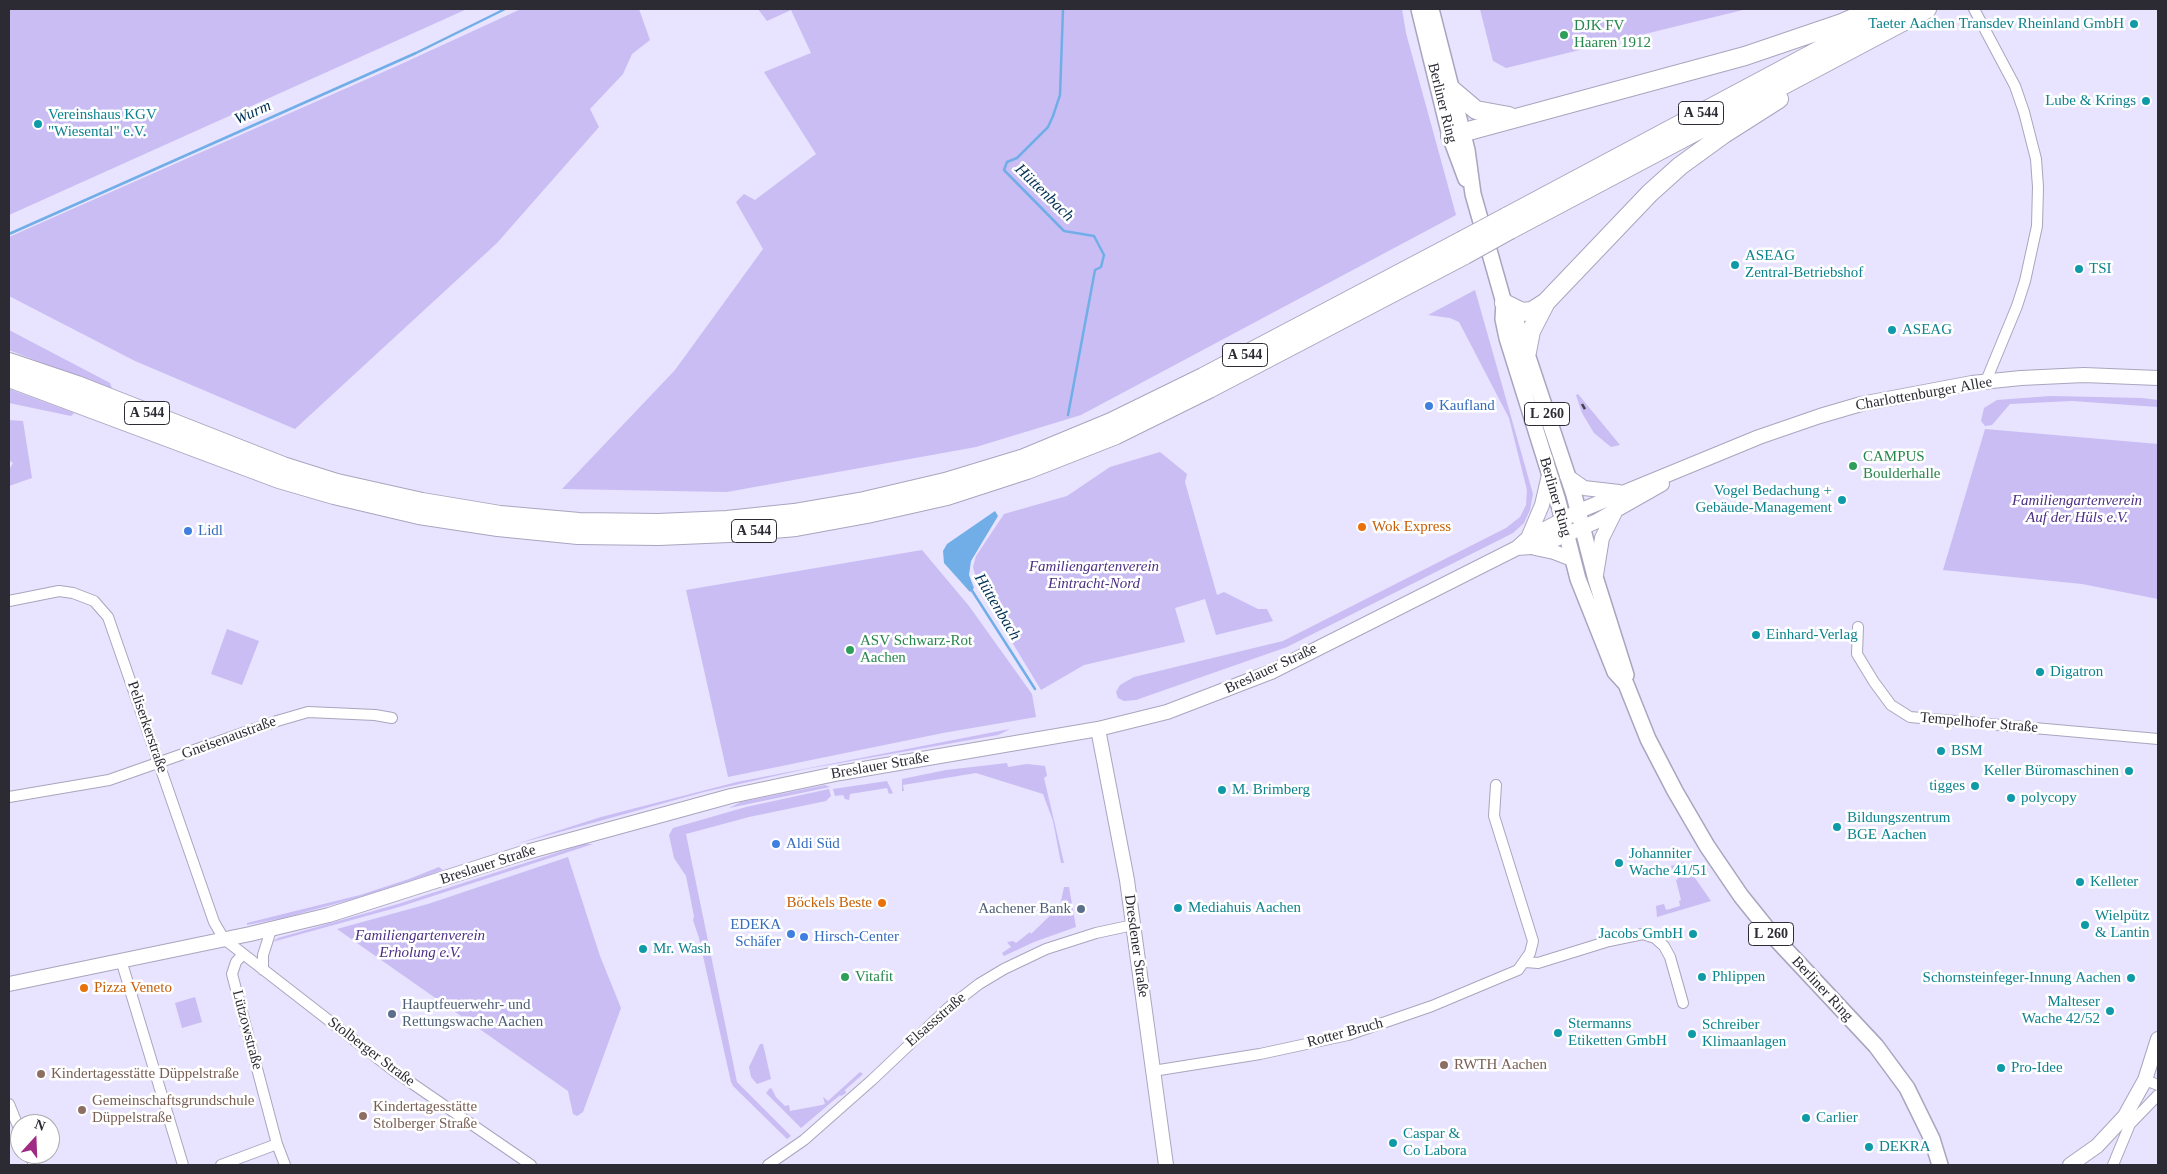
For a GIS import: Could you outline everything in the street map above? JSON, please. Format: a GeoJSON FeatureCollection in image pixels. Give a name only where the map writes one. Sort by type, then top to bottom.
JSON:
{"type":"FeatureCollection","features":[{"type":"Feature","properties":{"kind":"highway"},"geometry":{"type":"LineString","coordinates":[[1456,134],[1746,56],[1842,23],[1874,9]]}},
{"type":"Feature","properties":{"kind":"highway","name":"A 544"},"geometry":{"type":"LineString","coordinates":[[9,378],[279,479],[334,495],[420,515],[498,527],[578,534],[659,536],[729,533],[796,527],[867,514],[947,496],[1027,470],[1116,435],[1258,364],[1463,248],[1896,9]]}},
{"type":"Feature","properties":{"kind":"highway","name":"A 544"},"geometry":{"type":"LineString","coordinates":[[1508,223],[1927,9]]}},
{"type":"Feature","properties":{"kind":"highway"},"geometry":{"type":"LineString","coordinates":[[1504,303],[1522,312],[1532,311],[1546,302],[1650,193],[1680,166],[1724,134],[1794,89],[1838,56]]}},
{"type":"Feature","properties":{"kind":"highway"},"geometry":{"type":"LineString","coordinates":[[1450,88],[1464,102],[1476,110],[1489,114],[1514,117]]}},
{"type":"Feature","properties":{"kind":"highway","name":"A 544"},"geometry":{"type":"LineString","coordinates":[[9,362],[77,385],[283,466],[337,483],[422,502],[500,515],[579,522],[658,523],[727,520],[794,513],[864,501],[945,482],[1024,458],[1111,422],[1463,248]]}},
{"type":"Feature","properties":{"kind":"highway"},"geometry":{"type":"LineString","coordinates":[[1527,352],[1531,331],[1546,302]]}},
{"type":"Feature","properties":{"kind":"main road","name":"Berliner Ring"},"geometry":{"type":"LineString","coordinates":[[1419,9],[1456,134],[1467,150],[1473,194],[1504,303],[1503,319],[1507,338],[1562,519],[1572,560],[1615,672],[1626,684],[1662,765],[1707,846],[1741,896],[1774,938],[1876,1046],[1907,1088],[1932,1139],[1940,1165]]}},
{"type":"Feature","properties":{"kind":"main road","name":"Berliner Ring"},"geometry":{"type":"LineString","coordinates":[[1431,9],[1450,88],[1456,134]]}},
{"type":"Feature","properties":{"kind":"main road","name":"Berliner Ring"},"geometry":{"type":"LineString","coordinates":[[1504,303],[1515,318],[1567,476],[1596,580],[1625,670],[1626,684]]}},
{"type":"Feature","properties":{"kind":"main road","name":"Charlottenburger Allee"},"geometry":{"type":"LineString","coordinates":[[1578,511],[1778,430],[1836,411],[1924,391],[1986,381],[2084,375],[2158,378]]}},
{"type":"Feature","properties":{"kind":"main road","name":"Charlottenburger Allee"},"geometry":{"type":"LineString","coordinates":[[1566,535],[1615,512],[1699,462]]}},
{"type":"Feature","properties":{"kind":"main road"},"geometry":{"type":"LineString","coordinates":[[1549,475],[1542,505],[1525,544],[1554,552],[1572,560]]}},
{"type":"Feature","properties":{"kind":"main road"},"geometry":{"type":"LineString","coordinates":[[1567,476],[1584,488],[1622,492]]}},
{"type":"Feature","properties":{"kind":"main road","name":"Breslauer Straße"},"geometry":{"type":"LineString","coordinates":[[224,939],[271,930],[376,902],[582,836],[731,796],[849,771],[1098,729],[1174,710],[1271,672],[1525,544],[1562,519],[1578,511]]}},
{"type":"Feature","properties":{"kind":"main road"},"geometry":{"type":"LineString","coordinates":[[1596,580],[1602,538],[1615,512]]}},
{"type":"Feature","properties":{"kind":"main road","name":"Breslauer Straße"},"geometry":{"type":"LineString","coordinates":[[1525,544],[1566,535]]}},
{"type":"Feature","properties":{"kind":"main road","name":"Dresdener Straße"},"geometry":{"type":"LineString","coordinates":[[1098,729],[1118,826],[1166,1165]]}},
{"type":"Feature","properties":{"kind":"main road"},"geometry":{"type":"LineString","coordinates":[[9,984],[224,939]]}},
{"type":"Feature","properties":{"kind":"main road"},"geometry":{"type":"LineString","coordinates":[[2070,1165],[2097,1146],[2111,1132],[2152,1082],[2158,1039]]}},
{"type":"Feature","properties":{"kind":"street"},"geometry":{"type":"LineString","coordinates":[[1974,9],[2015,86],[2036,158],[2038,187],[2037,226],[2025,281],[2017,306],[1986,381]]}},
{"type":"Feature","properties":{"kind":"street","name":"Peliserkerstraße"},"geometry":{"type":"LineString","coordinates":[[9,600],[60,592],[73,593],[94,602],[102,610],[112,626],[214,922],[224,939]]}},
{"type":"Feature","properties":{"kind":"street","name":"Tempelhofer Straße"},"geometry":{"type":"LineString","coordinates":[[1858,627],[1857,654],[1891,705],[1910,717],[2158,738]]}},
{"type":"Feature","properties":{"kind":"street","name":"Gneisenaustraße"},"geometry":{"type":"LineString","coordinates":[[9,798],[109,780],[277,721],[308,712],[375,715],[392,718]]}},
{"type":"Feature","properties":{"kind":"street"},"geometry":{"type":"LineString","coordinates":[[1496,785],[1494,816],[1533,941],[1526,962]]}},
{"type":"Feature","properties":{"kind":"street","name":"Elsassstraße"},"geometry":{"type":"LineString","coordinates":[[768,1165],[804,1140],[872,1080],[948,1008],[979,984],[1004,969],[1046,949],[1096,933],[1133,925]]}},
{"type":"Feature","properties":{"kind":"street"},"geometry":{"type":"LineString","coordinates":[[263,970],[263,955],[271,930]]}},
{"type":"Feature","properties":{"kind":"street","name":"Rotter Bruch"},"geometry":{"type":"LineString","coordinates":[[1152,1071],[1260,1054],[1348,1035],[1426,1008],[1493,981],[1518,970],[1526,962],[1538,964],[1609,942],[1643,934],[1656,938],[1664,946],[1670,957],[1683,1003]]}},
{"type":"Feature","properties":{"kind":"street","name":"Stolberger Straße"},"geometry":{"type":"LineString","coordinates":[[224,939],[394,1071],[531,1165]]}},
{"type":"Feature","properties":{"kind":"street","name":"Lützowstraße"},"geometry":{"type":"LineString","coordinates":[[243,954],[236,962],[232,974],[277,1144],[285,1165]]}},
{"type":"Feature","properties":{"kind":"street"},"geometry":{"type":"LineString","coordinates":[[121,960],[183,1165]]}},
{"type":"Feature","properties":{"kind":"street"},"geometry":{"type":"LineString","coordinates":[[2112,1165],[2130,1124],[2158,1095]]}},
{"type":"Feature","properties":{"kind":"street"},"geometry":{"type":"LineString","coordinates":[[221,1165],[277,1144]]}},
{"type":"Feature","properties":{"kind":"green space"},"geometry":{"type":"Polygon","coordinates":[[[9,9],[467,9],[9,215],[9,9]]]}},
{"type":"Feature","properties":{"kind":"green space"},"geometry":{"type":"Polygon","coordinates":[[[521,9],[639,9],[650,40],[632,54],[623,74],[590,109],[599,127],[497,243],[295,429],[135,361],[9,296],[9,237],[399,65],[521,9]]]}},
{"type":"Feature","properties":{"kind":"green space"},"geometry":{"type":"Polygon","coordinates":[[[758,9],[1402,9],[1406,33],[1456,215],[1081,415],[976,447],[727,492],[562,489],[675,370],[763,249],[736,202],[744,194],[755,200],[816,154],[764,72],[811,53],[791,10],[767,21],[758,9]]]}},
{"type":"Feature","properties":{"kind":"green space","name":"DJK FV Haaren 1912"},"geometry":{"type":"Polygon","coordinates":[[[1480,9],[1747,9],[1506,68],[1493,61],[1480,9]]]}},
{"type":"Feature","properties":{"kind":"green space"},"geometry":{"type":"Polygon","coordinates":[[[1475,290],[1533,494],[1530,510],[1524,523],[1513,533],[1287,647],[1136,700],[1124,701],[1118,698],[1116,692],[1120,685],[1134,677],[1283,641],[1506,528],[1520,517],[1526,505],[1527,490],[1509,418],[1459,322],[1450,318],[1428,315],[1475,290]]]}},
{"type":"Feature","properties":{"kind":"green space"},"geometry":{"type":"Polygon","coordinates":[[[9,330],[110,383],[113,391],[9,350],[9,330]]]}},
{"type":"Feature","properties":{"kind":"green space"},"geometry":{"type":"Polygon","coordinates":[[[9,389],[74,413],[71,416],[9,403],[9,389]]]}},
{"type":"Feature","properties":{"kind":"green space"},"geometry":{"type":"Polygon","coordinates":[[[1578,394],[1620,445],[1611,447],[1594,433],[1582,413],[1576,395],[1578,394]]]}},
{"type":"Feature","properties":{"kind":"green space"},"geometry":{"type":"Polygon","coordinates":[[[2050,396],[2142,398],[2158,400],[2158,407],[2072,401],[2010,404],[1992,425],[1985,426],[1981,421],[1984,408],[1997,400],[2050,396]]]}},
{"type":"Feature","properties":{"kind":"green space"},"geometry":{"type":"Polygon","coordinates":[[[9,420],[23,421],[32,478],[9,486],[9,470],[13,463],[9,460],[9,420]]]}},
{"type":"Feature","properties":{"kind":"green space","name":"Familiengartenverein Auf der Hüls e.V."},"geometry":{"type":"Polygon","coordinates":[[[1985,429],[2158,444],[2158,599],[2082,584],[1943,570],[1985,429]]]}},
{"type":"Feature","properties":{"kind":"green space","name":"Familiengartenverein Eintracht-Nord"},"geometry":{"type":"Polygon","coordinates":[[[1160,452],[1187,474],[1185,482],[1217,595],[1224,592],[1258,609],[1267,609],[1273,621],[1216,635],[1205,599],[1175,608],[1185,642],[1084,665],[1041,690],[978,586],[973,567],[976,556],[1004,514],[1067,496],[1110,467],[1160,452]]]}},
{"type":"Feature","properties":{"kind":"green space","name":"ASV Schwarz-Rot Aachen"},"geometry":{"type":"Polygon","coordinates":[[[922,550],[969,606],[1032,694],[1036,717],[943,733],[728,777],[686,590],[922,550]]]}},
{"type":"Feature","properties":{"kind":"green space"},"geometry":{"type":"Polygon","coordinates":[[[227,629],[259,641],[242,685],[211,674],[227,629]]]}},
{"type":"Feature","properties":{"kind":"green space"},"geometry":{"type":"Polygon","coordinates":[[[1010,729],[998,735],[806,769],[704,792],[513,845],[601,817],[737,782],[1010,729]]]}},
{"type":"Feature","properties":{"kind":"green space"},"geometry":{"type":"Polygon","coordinates":[[[1007,763],[1008,767],[1027,764],[1045,766],[1047,776],[1044,778],[1064,863],[1061,863],[1053,821],[1043,794],[976,773],[903,785],[904,791],[902,791],[902,779],[946,770],[1007,763]]]}},
{"type":"Feature","properties":{"kind":"green space"},"geometry":{"type":"Polygon","coordinates":[[[887,781],[893,793],[889,794],[887,788],[850,794],[849,800],[845,799],[843,795],[835,796],[833,789],[887,781]]]}},
{"type":"Feature","properties":{"kind":"green space"},"geometry":{"type":"Polygon","coordinates":[[[825,785],[830,787],[729,808],[741,802],[825,785]]]}},
{"type":"Feature","properties":{"kind":"green space"},"geometry":{"type":"Polygon","coordinates":[[[829,789],[831,796],[826,801],[749,817],[686,834],[737,1082],[791,1136],[787,1139],[731,1082],[699,938],[693,920],[694,916],[686,876],[674,858],[669,835],[673,828],[746,807],[829,789]]]}},
{"type":"Feature","properties":{"kind":"green space"},"geometry":{"type":"Polygon","coordinates":[[[584,844],[593,844],[399,907],[272,942],[278,938],[398,904],[584,844]]]}},
{"type":"Feature","properties":{"kind":"green space","name":"Familiengartenverein Erholung e.V."},"geometry":{"type":"Polygon","coordinates":[[[568,857],[600,956],[621,1008],[583,1112],[577,1116],[573,1114],[568,1091],[337,929],[428,904],[568,857]]]}},
{"type":"Feature","properties":{"kind":"green space"},"geometry":{"type":"Polygon","coordinates":[[[1684,862],[1711,901],[1657,917],[1656,906],[1664,904],[1666,910],[1680,906],[1679,901],[1681,900],[1676,880],[1678,879],[1674,875],[1671,866],[1684,862]]]}},
{"type":"Feature","properties":{"kind":"green space"},"geometry":{"type":"Polygon","coordinates":[[[439,867],[443,870],[361,897],[283,918],[247,925],[247,923],[360,895],[439,867]]]}},
{"type":"Feature","properties":{"kind":"green space"},"geometry":{"type":"Polygon","coordinates":[[[1064,887],[1069,887],[1076,927],[1034,942],[1004,956],[1002,953],[1011,947],[1007,942],[1013,941],[1016,943],[1030,932],[1031,934],[1060,906],[1064,887]]]}},
{"type":"Feature","properties":{"kind":"green space"},"geometry":{"type":"Polygon","coordinates":[[[195,997],[202,1022],[182,1028],[175,1003],[195,997]]]}},
{"type":"Feature","properties":{"kind":"green space"},"geometry":{"type":"Polygon","coordinates":[[[760,1044],[763,1044],[771,1079],[757,1084],[751,1077],[749,1067],[760,1044]]]}},
{"type":"Feature","properties":{"kind":"green space"},"geometry":{"type":"Polygon","coordinates":[[[860,1072],[863,1074],[845,1090],[846,1093],[840,1095],[801,1128],[766,1093],[770,1088],[772,1089],[776,1097],[785,1106],[789,1105],[790,1111],[822,1105],[825,1104],[823,1097],[828,1101],[860,1072]]]}},
{"type":"Feature","properties":{"kind":"water"},"geometry":{"type":"Polygon","coordinates":[[[995,511],[998,516],[971,561],[969,575],[974,588],[970,592],[944,563],[943,551],[947,544],[995,511]]]}},
{"type":"Feature","properties":{"kind":"waterway","name":"Wurm"},"geometry":{"type":"LineString","coordinates":[[9,234],[416,53],[505,9]]}},
{"type":"Feature","properties":{"kind":"waterway","name":"Hüttenbach"},"geometry":{"type":"LineString","coordinates":[[1063,9],[1060,95],[1053,116],[1048,127],[1017,158],[1007,162],[1004,170],[1064,231],[1094,236],[1104,255],[1101,267],[1095,270],[1068,415]]}},
{"type":"Feature","properties":{"kind":"waterway","name":"Hüttenbach"},"geometry":{"type":"LineString","coordinates":[[971,589],[1035,689]]}},
{"type":"Feature","properties":{"kind":"railway"},"geometry":{"type":"LineString","coordinates":[[1582,404],[1586,411]]}},
{"type":"Feature","properties":{"kind":"place","name":"Taeter Aachen Transdev Rheinland GmbH"},"geometry":{"type":"Point","coordinates":[2134,24]}},
{"type":"Feature","properties":{"kind":"place","name":"DJK FV Haaren 1912"},"geometry":{"type":"Point","coordinates":[1564,35]}},
{"type":"Feature","properties":{"kind":"place","name":"Lube & Krings"},"geometry":{"type":"Point","coordinates":[2146,101]}},
{"type":"Feature","properties":{"kind":"place","name":"Vereinshaus KGV \"Wiesental\" e.V."},"geometry":{"type":"Point","coordinates":[38,124]}},
{"type":"Feature","properties":{"kind":"place","name":"ASEAG Zentral-Betriebshof"},"geometry":{"type":"Point","coordinates":[1735,265]}},
{"type":"Feature","properties":{"kind":"place","name":"TSI"},"geometry":{"type":"Point","coordinates":[2079,269]}},
{"type":"Feature","properties":{"kind":"place","name":"ASEAG"},"geometry":{"type":"Point","coordinates":[1892,330]}},
{"type":"Feature","properties":{"kind":"place","name":"Kaufland"},"geometry":{"type":"Point","coordinates":[1429,406]}},
{"type":"Feature","properties":{"kind":"place","name":"CAMPUS Boulderhalle"},"geometry":{"type":"Point","coordinates":[1853,466]}},
{"type":"Feature","properties":{"kind":"place","name":"Vogel Bedachung + Gebäude-Management"},"geometry":{"type":"Point","coordinates":[1842,500]}},
{"type":"Feature","properties":{"kind":"place","name":"Wok Express"},"geometry":{"type":"Point","coordinates":[1362,527]}},
{"type":"Feature","properties":{"kind":"place","name":"Lidl"},"geometry":{"type":"Point","coordinates":[188,531]}},
{"type":"Feature","properties":{"kind":"place","name":"Einhard-Verlag"},"geometry":{"type":"Point","coordinates":[1756,635]}},
{"type":"Feature","properties":{"kind":"place","name":"ASV Schwarz-Rot Aachen"},"geometry":{"type":"Point","coordinates":[850,650]}},
{"type":"Feature","properties":{"kind":"place","name":"Digatron"},"geometry":{"type":"Point","coordinates":[2040,672]}},
{"type":"Feature","properties":{"kind":"place","name":"BSM"},"geometry":{"type":"Point","coordinates":[1941,751]}},
{"type":"Feature","properties":{"kind":"place","name":"Keller Büromaschinen"},"geometry":{"type":"Point","coordinates":[2129,771]}},
{"type":"Feature","properties":{"kind":"place","name":"tigges"},"geometry":{"type":"Point","coordinates":[1975,786]}},
{"type":"Feature","properties":{"kind":"place","name":"M. Brimberg"},"geometry":{"type":"Point","coordinates":[1222,790]}},
{"type":"Feature","properties":{"kind":"place","name":"polycopy"},"geometry":{"type":"Point","coordinates":[2011,798]}},
{"type":"Feature","properties":{"kind":"place","name":"Bildungszentrum BGE Aachen"},"geometry":{"type":"Point","coordinates":[1837,827]}},
{"type":"Feature","properties":{"kind":"place","name":"Aldi Süd"},"geometry":{"type":"Point","coordinates":[776,844]}},
{"type":"Feature","properties":{"kind":"place","name":"Johanniter Wache 41/51"},"geometry":{"type":"Point","coordinates":[1619,863]}},
{"type":"Feature","properties":{"kind":"place","name":"Kelleter"},"geometry":{"type":"Point","coordinates":[2080,882]}},
{"type":"Feature","properties":{"kind":"place","name":"Böckels Beste"},"geometry":{"type":"Point","coordinates":[882,903]}},
{"type":"Feature","properties":{"kind":"place","name":"Mediahuis Aachen"},"geometry":{"type":"Point","coordinates":[1178,908]}},
{"type":"Feature","properties":{"kind":"place","name":"Aachener Bank"},"geometry":{"type":"Point","coordinates":[1081,909]}},
{"type":"Feature","properties":{"kind":"place","name":"Wielpütz & Lantin"},"geometry":{"type":"Point","coordinates":[2085,925]}},
{"type":"Feature","properties":{"kind":"place","name":"EDEKA Schäfer"},"geometry":{"type":"Point","coordinates":[791,934]}},
{"type":"Feature","properties":{"kind":"place","name":"Jacobs GmbH"},"geometry":{"type":"Point","coordinates":[1693,934]}},
{"type":"Feature","properties":{"kind":"place","name":"Hirsch-Center"},"geometry":{"type":"Point","coordinates":[804,937]}},
{"type":"Feature","properties":{"kind":"place","name":"Mr. Wash"},"geometry":{"type":"Point","coordinates":[643,949]}},
{"type":"Feature","properties":{"kind":"place","name":"Vitafit"},"geometry":{"type":"Point","coordinates":[845,977]}},
{"type":"Feature","properties":{"kind":"place","name":"Phlippen"},"geometry":{"type":"Point","coordinates":[1702,977]}},
{"type":"Feature","properties":{"kind":"place","name":"Schornsteinfeger-Innung Aachen"},"geometry":{"type":"Point","coordinates":[2131,978]}},
{"type":"Feature","properties":{"kind":"place","name":"Pizza Veneto"},"geometry":{"type":"Point","coordinates":[84,988]}},
{"type":"Feature","properties":{"kind":"place","name":"Malteser Wache 42/52"},"geometry":{"type":"Point","coordinates":[2110,1011]}},
{"type":"Feature","properties":{"kind":"place","name":"Hauptfeuerwehr- und Rettungswache Aachen"},"geometry":{"type":"Point","coordinates":[392,1014]}},
{"type":"Feature","properties":{"kind":"place","name":"Stermanns Etiketten GmbH"},"geometry":{"type":"Point","coordinates":[1558,1033]}},
{"type":"Feature","properties":{"kind":"place","name":"Schreiber Klimaanlagen"},"geometry":{"type":"Point","coordinates":[1692,1034]}},
{"type":"Feature","properties":{"kind":"place","name":"RWTH Aachen"},"geometry":{"type":"Point","coordinates":[1444,1065]}},
{"type":"Feature","properties":{"kind":"place","name":"Pro-Idee"},"geometry":{"type":"Point","coordinates":[2001,1068]}},
{"type":"Feature","properties":{"kind":"place","name":"Kindertagesstätte Düppelstraße"},"geometry":{"type":"Point","coordinates":[41,1074]}},
{"type":"Feature","properties":{"kind":"place","name":"Gemeinschaftsgrundschule Düppelstraße"},"geometry":{"type":"Point","coordinates":[82,1110]}},
{"type":"Feature","properties":{"kind":"place","name":"Kindertagesstätte Stolberger Straße"},"geometry":{"type":"Point","coordinates":[363,1116]}},
{"type":"Feature","properties":{"kind":"place","name":"Carlier"},"geometry":{"type":"Point","coordinates":[1806,1118]}},
{"type":"Feature","properties":{"kind":"place","name":"Caspar & Co Labora"},"geometry":{"type":"Point","coordinates":[1393,1143]}},
{"type":"Feature","properties":{"kind":"place","name":"DEKRA"},"geometry":{"type":"Point","coordinates":[1869,1147]}}]}
